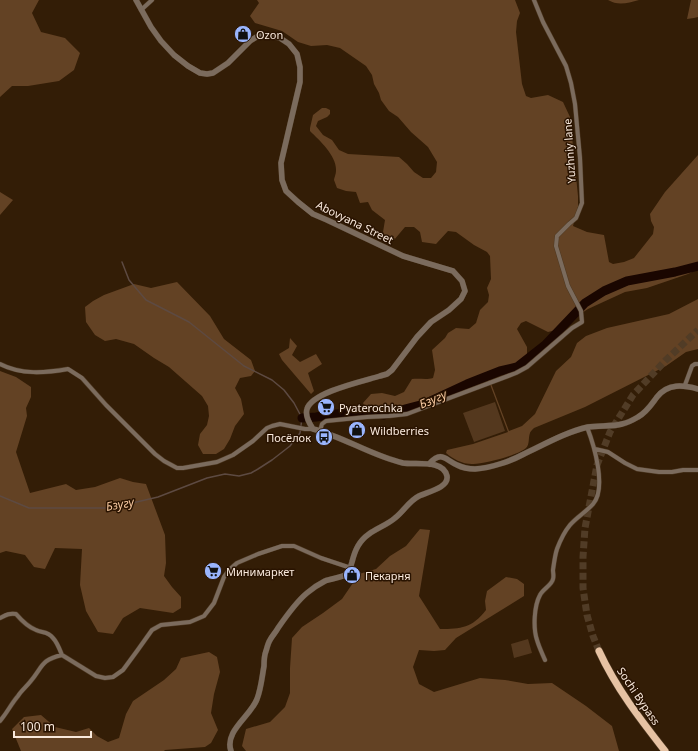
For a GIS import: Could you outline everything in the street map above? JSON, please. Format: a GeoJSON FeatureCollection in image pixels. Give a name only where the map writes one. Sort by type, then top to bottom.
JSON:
{"type":"FeatureCollection","features":[{"type":"Feature","properties":{"kind":"highway","name":"Sochi Bypass"},"geometry":{"type":"LineString","coordinates":[[599,651],[622,693],[665,751]]}},
{"type":"Feature","properties":{"kind":"street","name":"Abovyana Street"},"geometry":{"type":"LineString","coordinates":[[136,0],[154,32],[174,55],[200,73],[213,73],[228,63],[250,41],[258,36],[268,35],[280,38],[288,44],[297,54],[300,67],[300,82],[281,163],[282,180],[286,191],[313,214],[403,256],[453,271],[462,281],[465,291],[461,299],[449,310],[431,322],[392,370],[387,374],[334,389],[320,396],[308,406],[308,421],[312,429]]}},
{"type":"Feature","properties":{"kind":"street"},"geometry":{"type":"LineString","coordinates":[[141,10],[152,0]]}},
{"type":"Feature","properties":{"kind":"street","name":"Yuzhniy lane"},"geometry":{"type":"LineString","coordinates":[[320,431],[322,424],[326,421],[407,414],[516,373],[527,367],[572,328],[582,322],[581,311],[568,286],[556,246],[557,236],[576,218],[582,203],[580,158],[571,82],[566,66],[543,22],[534,0]]}},
{"type":"Feature","properties":{"kind":"street"},"geometry":{"type":"LineString","coordinates":[[0,364],[9,368],[34,373],[68,369],[82,378],[106,405],[155,454],[177,468],[217,462],[228,458],[253,440],[266,428],[280,424],[320,431],[376,454],[403,463],[429,464],[440,468],[446,474],[444,485],[419,496],[409,503],[388,524],[369,534],[363,539],[358,545],[351,568],[345,575],[326,581],[300,598],[270,640],[265,653],[257,701],[245,718],[236,726],[230,740],[230,751]]}},
{"type":"Feature","properties":{"kind":"street"},"geometry":{"type":"LineString","coordinates":[[685,386],[692,366],[698,364]]}},
{"type":"Feature","properties":{"kind":"street"},"geometry":{"type":"LineString","coordinates":[[429,464],[436,457],[443,457],[466,468],[487,467],[514,459],[561,436],[587,427],[598,425],[615,425],[627,422],[646,412],[662,391],[678,386],[698,389]]}},
{"type":"Feature","properties":{"kind":"street"},"geometry":{"type":"LineString","coordinates":[[545,660],[536,639],[536,604],[540,594],[551,584],[553,580],[553,568],[557,549],[569,526],[593,504],[599,491],[599,477],[595,449],[587,427]]}},
{"type":"Feature","properties":{"kind":"street"},"geometry":{"type":"LineString","coordinates":[[595,449],[608,452],[637,469],[659,472],[698,470]]}},
{"type":"Feature","properties":{"kind":"street"},"geometry":{"type":"LineString","coordinates":[[0,618],[11,613],[16,614],[27,625],[38,632],[45,632],[54,638],[62,655],[96,676],[105,678],[113,677],[123,670],[152,630],[161,625],[190,622],[204,616],[214,603],[224,577],[236,563],[282,546],[294,546],[321,558],[351,568]]}},
{"type":"Feature","properties":{"kind":"street"},"geometry":{"type":"LineString","coordinates":[[0,722],[17,696],[31,681],[43,664],[53,657],[62,655]]}},
{"type":"Feature","properties":{"kind":"shaded area"},"geometry":{"type":"Polygon","coordinates":[[[0,0],[39,0],[32,13],[41,32],[65,38],[80,53],[74,70],[59,81],[28,86],[12,86],[0,97],[0,0]]]}},
{"type":"Feature","properties":{"kind":"shaded area"},"geometry":{"type":"Polygon","coordinates":[[[257,0],[515,0],[520,13],[517,21],[516,32],[522,84],[526,96],[531,98],[548,95],[563,102],[570,117],[578,196],[578,207],[573,226],[587,232],[604,235],[609,262],[613,264],[634,258],[653,234],[654,227],[650,214],[665,192],[698,155],[698,269],[647,288],[625,292],[588,309],[556,330],[548,332],[526,321],[521,323],[517,329],[527,347],[527,355],[519,364],[489,378],[509,431],[522,426],[535,414],[556,371],[571,357],[577,343],[586,336],[607,328],[669,314],[698,299],[698,349],[686,352],[666,366],[585,407],[534,428],[530,433],[526,448],[522,451],[483,463],[472,464],[461,462],[446,453],[447,450],[473,444],[508,432],[488,379],[411,411],[388,415],[369,414],[363,403],[371,394],[382,393],[395,396],[404,392],[412,379],[433,378],[435,370],[432,350],[445,338],[448,333],[456,328],[469,329],[476,323],[480,310],[488,302],[489,295],[487,288],[491,279],[490,256],[487,252],[456,232],[448,231],[436,244],[422,242],[420,232],[414,227],[405,227],[394,240],[387,241],[383,232],[385,220],[372,210],[368,202],[360,203],[356,192],[337,188],[334,180],[336,165],[334,160],[327,149],[310,131],[313,115],[322,108],[330,110],[330,114],[318,121],[316,126],[323,135],[332,140],[339,150],[348,154],[399,157],[414,172],[423,178],[431,178],[436,172],[437,162],[428,147],[411,132],[398,117],[389,111],[381,100],[372,75],[366,66],[340,48],[327,45],[311,46],[298,42],[282,31],[255,23],[250,16],[259,3],[257,0]]]}},
{"type":"Feature","properties":{"kind":"shaded area"},"geometry":{"type":"Polygon","coordinates":[[[608,0],[639,0],[627,3],[616,3],[608,0]]]}},
{"type":"Feature","properties":{"kind":"shaded area"},"geometry":{"type":"Polygon","coordinates":[[[691,0],[698,0],[698,17],[687,19],[691,0]]]}},
{"type":"Feature","properties":{"kind":"shaded area"},"geometry":{"type":"Polygon","coordinates":[[[0,192],[13,200],[0,215],[0,192]]]}},
{"type":"Feature","properties":{"kind":"shaded area"},"geometry":{"type":"Polygon","coordinates":[[[177,282],[210,316],[224,339],[251,360],[255,371],[251,376],[240,378],[235,388],[241,399],[244,414],[235,426],[224,449],[216,454],[203,454],[198,445],[200,434],[207,425],[209,416],[208,406],[202,396],[169,367],[134,344],[116,339],[105,341],[95,335],[86,322],[85,307],[104,295],[134,284],[151,288],[177,282]]]}},
{"type":"Feature","properties":{"kind":"shaded area"},"geometry":{"type":"Polygon","coordinates":[[[290,338],[297,346],[292,355],[300,362],[316,354],[322,364],[308,373],[314,391],[311,394],[282,360],[279,354],[289,348],[290,338]]]}},
{"type":"Feature","properties":{"kind":"shaded area"},"geometry":{"type":"Polygon","coordinates":[[[0,371],[16,377],[31,387],[31,397],[26,408],[27,416],[16,452],[30,493],[66,484],[76,490],[95,487],[120,478],[146,484],[165,535],[166,563],[164,576],[181,597],[181,608],[173,613],[140,608],[123,618],[113,634],[98,632],[86,611],[80,585],[82,549],[55,548],[45,569],[34,567],[25,555],[6,551],[0,553],[0,371]]]}},
{"type":"Feature","properties":{"kind":"shaded area"},"geometry":{"type":"Polygon","coordinates":[[[495,402],[505,431],[474,442],[463,413],[495,402]]]}},
{"type":"Feature","properties":{"kind":"shaded area"},"geometry":{"type":"Polygon","coordinates":[[[420,529],[430,530],[419,596],[440,629],[460,628],[476,621],[486,610],[485,601],[487,591],[506,577],[517,579],[524,584],[524,596],[456,638],[445,650],[419,650],[413,667],[419,684],[434,692],[480,678],[528,684],[552,683],[612,726],[619,751],[246,751],[242,746],[246,729],[270,722],[285,707],[290,693],[292,638],[302,627],[342,599],[359,574],[376,569],[390,556],[406,546],[420,529]]]}},
{"type":"Feature","properties":{"kind":"shaded area"},"geometry":{"type":"Polygon","coordinates":[[[528,639],[532,653],[514,658],[511,644],[528,639]]]}},
{"type":"Feature","properties":{"kind":"shaded area"},"geometry":{"type":"Polygon","coordinates":[[[209,652],[217,657],[220,672],[211,713],[218,730],[211,743],[205,747],[164,751],[21,751],[12,729],[24,717],[41,715],[55,727],[76,732],[89,728],[97,736],[108,742],[119,738],[126,714],[133,701],[164,680],[176,669],[181,658],[209,652]]]}},
{"type":"Feature","properties":{"kind":"waterway","name":"Бзугу"},"geometry":{"type":"LineString","coordinates":[[0,496],[29,508],[111,508],[158,497],[207,478],[225,474],[239,476],[251,473],[272,460],[290,446],[300,433],[302,418],[294,403],[284,390],[272,380],[244,366],[189,322],[146,300],[129,280],[122,262]]}},
{"type":"Feature","properties":{"kind":"waterway","name":"Бзугу"},"geometry":{"type":"LineString","coordinates":[[302,418],[364,412],[384,415],[424,404],[467,384],[500,371],[517,367],[545,345],[585,303],[604,291],[627,281],[698,266]]}},
{"type":"Feature","properties":{"kind":"tunnel"},"geometry":{"type":"LineString","coordinates":[[599,651],[587,615],[583,588],[585,528],[597,465],[610,432],[633,395],[666,360],[698,330]]}},
{"type":"Feature","properties":{"kind":"place","name":"Ozon"},"geometry":{"type":"Point","coordinates":[243,34]}},
{"type":"Feature","properties":{"kind":"place","name":"Pyaterochka"},"geometry":{"type":"Point","coordinates":[326,407]}},
{"type":"Feature","properties":{"kind":"place","name":"Wildberries"},"geometry":{"type":"Point","coordinates":[357,430]}},
{"type":"Feature","properties":{"kind":"place","name":"Посёлок"},"geometry":{"type":"Point","coordinates":[324,437]}},
{"type":"Feature","properties":{"kind":"place","name":"Минимаркет"},"geometry":{"type":"Point","coordinates":[213,571]}},
{"type":"Feature","properties":{"kind":"place","name":"Пекарня"},"geometry":{"type":"Point","coordinates":[352,575]}}]}
